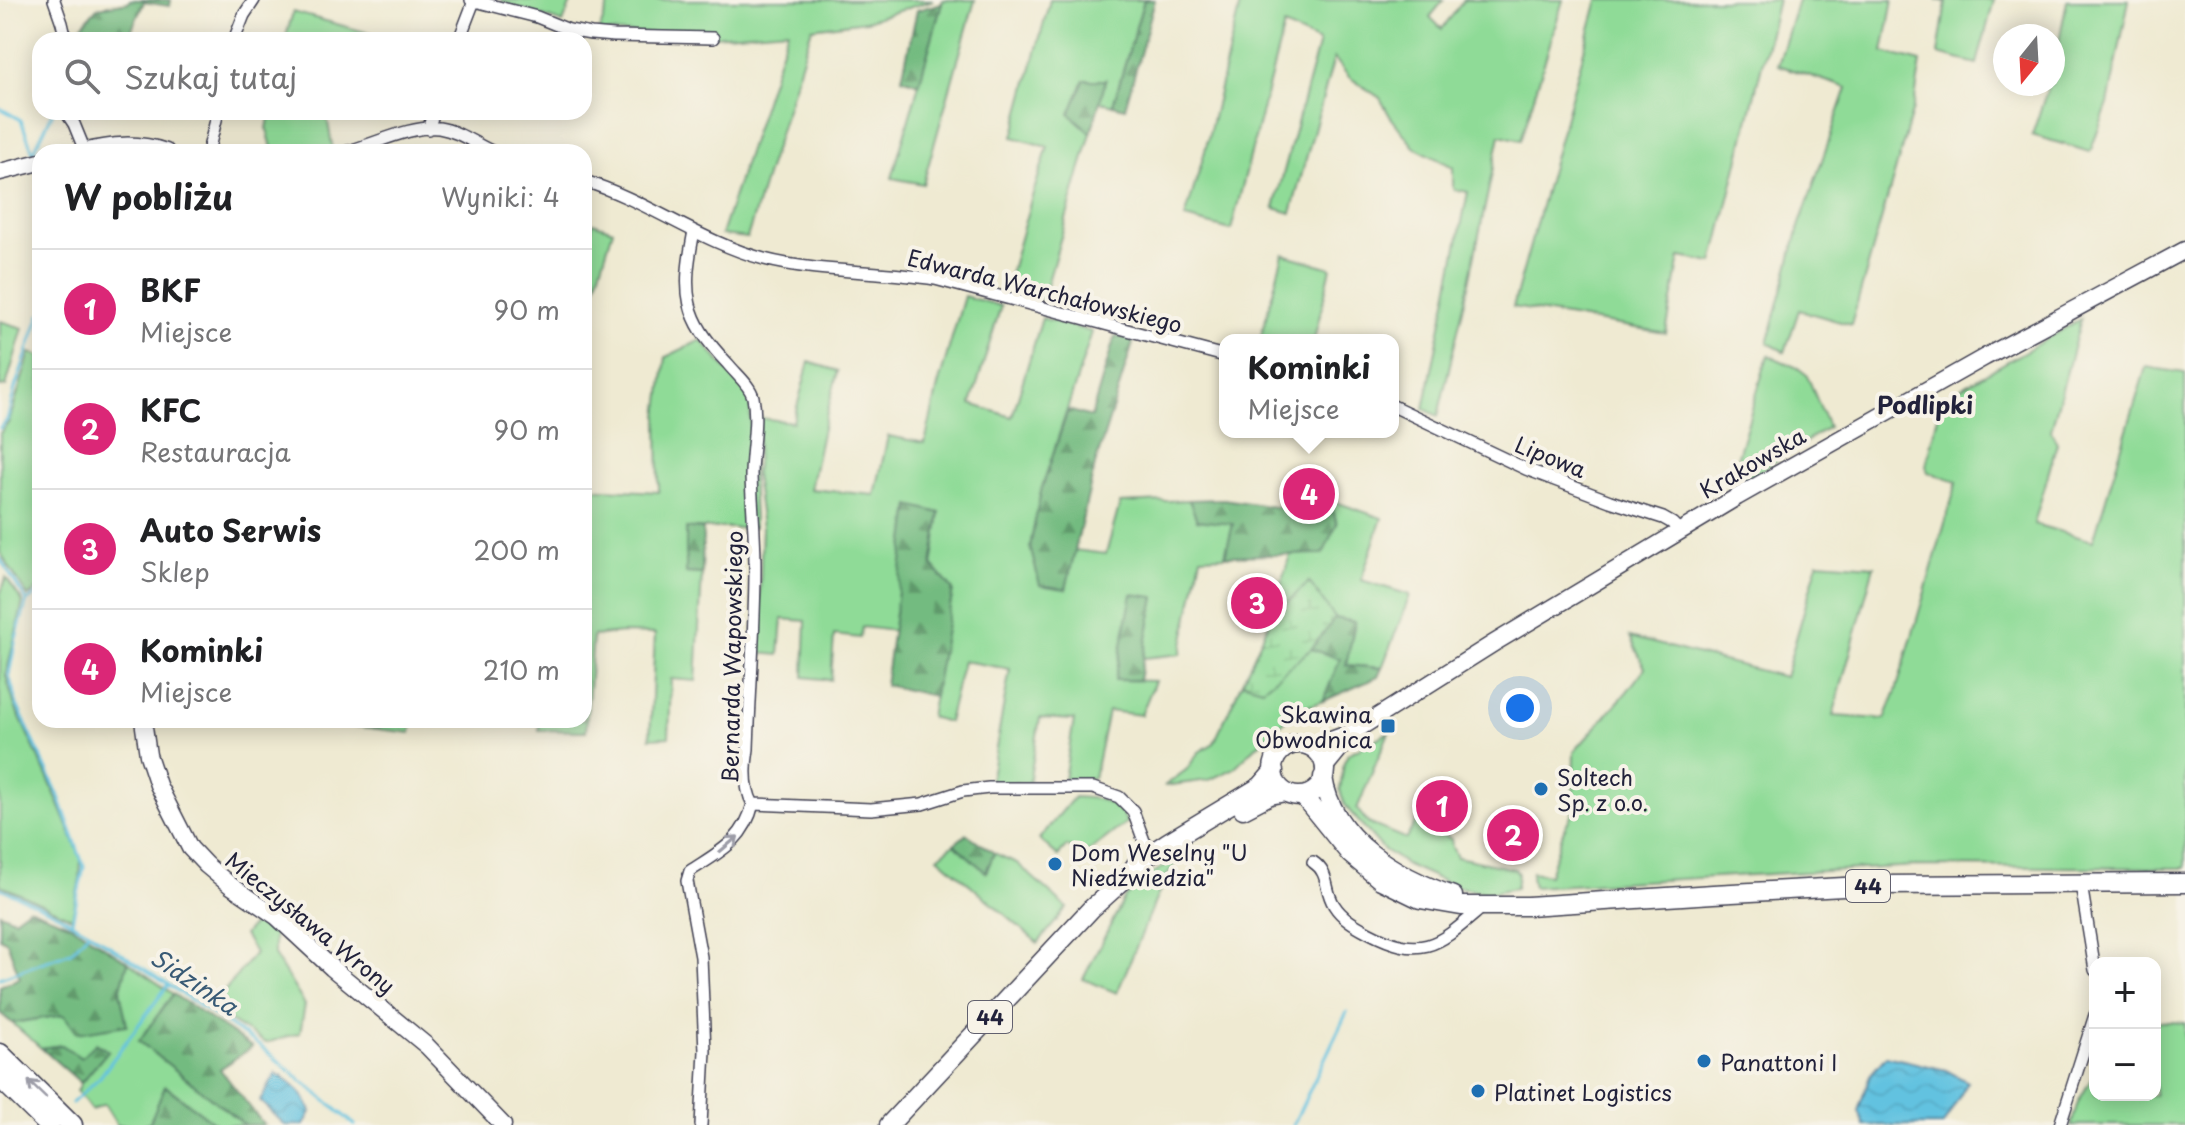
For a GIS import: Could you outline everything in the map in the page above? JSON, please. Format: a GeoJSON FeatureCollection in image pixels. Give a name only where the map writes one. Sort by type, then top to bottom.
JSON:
{"type":"FeatureCollection","features":[{"type":"Feature","properties":{"kind":"highway"},"geometry":{"type":"LineString","coordinates":[[0,1054],[72,1125]]}},
{"type":"Feature","properties":{"kind":"highway"},"geometry":{"type":"LineString","coordinates":[[0,1077],[49,1125]]}},
{"type":"Feature","properties":{"kind":"main road"},"geometry":{"type":"LineString","coordinates":[[0,172],[32,164]]}},
{"type":"Feature","properties":{"kind":"main road","name":"Krakowska"},"geometry":{"type":"LineString","coordinates":[[1312,747],[1353,732],[1680,531],[1938,383],[2185,250]]}},
{"type":"Feature","properties":{"kind":"main road","name":"Mieczysława Wrony"},"geometry":{"type":"LineString","coordinates":[[144,728],[148,755],[158,785],[190,848],[230,885],[276,916],[332,968],[427,1046],[503,1125]]}},
{"type":"Feature","properties":{"kind":"main road","name":"Krakowska"},"geometry":{"type":"LineString","coordinates":[[1324,772],[1353,732]]}},
{"type":"Feature","properties":{"kind":"main road","name":"44"},"geometry":{"type":"LineString","coordinates":[[889,1125],[1091,909],[1129,875],[1144,869],[1156,855],[1261,786],[1274,771],[1278,756],[1288,746],[1302,743],[1321,756],[1329,802],[1345,826],[1371,854],[1389,868],[1424,886],[1487,906]]}},
{"type":"Feature","properties":{"kind":"main road","name":"44"},"geometry":{"type":"LineString","coordinates":[[1274,771],[1277,782],[1294,794],[1350,854],[1381,880],[1420,899],[1452,905],[1528,906],[1867,886],[2185,883]]}},
{"type":"Feature","properties":{"kind":"main road","name":"44"},"geometry":{"type":"LineString","coordinates":[[1208,823],[1270,795],[1314,792],[1324,772]]}},
{"type":"Feature","properties":{"kind":"street"},"geometry":{"type":"LineString","coordinates":[[54,0],[64,32]]}},
{"type":"Feature","properties":{"kind":"street"},"geometry":{"type":"LineString","coordinates":[[237,32],[254,0]]}},
{"type":"Feature","properties":{"kind":"street"},"geometry":{"type":"LineString","coordinates":[[462,32],[473,0],[580,32]]}},
{"type":"Feature","properties":{"kind":"street"},"geometry":{"type":"LineString","coordinates":[[592,34],[713,38]]}},
{"type":"Feature","properties":{"kind":"street"},"geometry":{"type":"LineString","coordinates":[[71,120],[81,144]]}},
{"type":"Feature","properties":{"kind":"street"},"geometry":{"type":"LineString","coordinates":[[210,144],[216,120]]}},
{"type":"Feature","properties":{"kind":"street"},"geometry":{"type":"LineString","coordinates":[[428,129],[431,120]]}},
{"type":"Feature","properties":{"kind":"street"},"geometry":{"type":"LineString","coordinates":[[371,144],[439,128],[479,144]]}},
{"type":"Feature","properties":{"kind":"street","name":"Edwarda Warchałowskiego"},"geometry":{"type":"LineString","coordinates":[[592,184],[612,190],[726,246],[772,261],[935,279],[1219,354]]}},
{"type":"Feature","properties":{"kind":"street","name":"Bernarda Wapowskiego"},"geometry":{"type":"LineString","coordinates":[[694,231],[688,261],[690,311],[719,355],[753,394],[755,414],[751,474],[755,571],[745,764],[748,795],[753,804],[871,809],[922,804],[963,791],[989,788],[1093,788],[1119,797],[1133,811],[1144,840],[1156,855]]}},
{"type":"Feature","properties":{"kind":"street","name":"Lipowa"},"geometry":{"type":"LineString","coordinates":[[1399,408],[1526,469],[1663,518],[1680,531]]}},
{"type":"Feature","properties":{"kind":"street"},"geometry":{"type":"LineString","coordinates":[[701,1125],[705,1051],[702,972],[687,881],[690,871],[739,837],[753,804]]}},
{"type":"Feature","properties":{"kind":"street"},"geometry":{"type":"LineString","coordinates":[[1313,862],[1326,877],[1332,902],[1342,916],[1393,945],[1415,948],[1436,944],[1487,906]]}},
{"type":"Feature","properties":{"kind":"street"},"geometry":{"type":"LineString","coordinates":[[2081,884],[2093,957]]}},
{"type":"Feature","properties":{"kind":"street"},"geometry":{"type":"LineString","coordinates":[[1452,905],[1458,916],[1457,930]]}},
{"type":"Feature","properties":{"kind":"street"},"geometry":{"type":"LineString","coordinates":[[2060,1125],[2091,1029]]}},
{"type":"Feature","properties":{"kind":"green space"},"geometry":{"type":"Polygon","coordinates":[[[171,0],[170,6],[144,2],[132,32],[77,32],[98,7],[129,2],[171,0]]]}},
{"type":"Feature","properties":{"kind":"green space"},"geometry":{"type":"Polygon","coordinates":[[[502,0],[572,0],[563,23],[502,0]]]}},
{"type":"Feature","properties":{"kind":"green space"},"geometry":{"type":"Polygon","coordinates":[[[610,0],[933,0],[866,21],[812,28],[747,238],[721,235],[788,30],[712,36],[599,32],[610,0]]]}},
{"type":"Feature","properties":{"kind":"green space"},"geometry":{"type":"Polygon","coordinates":[[[943,0],[975,0],[923,184],[892,178],[943,0]]]}},
{"type":"Feature","properties":{"kind":"green space"},"geometry":{"type":"Polygon","coordinates":[[[1050,0],[1144,0],[1113,105],[1100,101],[1105,80],[1070,114],[1091,133],[1043,299],[1006,288],[1048,147],[1013,137],[1050,0]]]}},
{"type":"Feature","properties":{"kind":"green space"},"geometry":{"type":"Polygon","coordinates":[[[1144,0],[1155,0],[1125,108],[1113,105],[1144,0]]]}},
{"type":"Feature","properties":{"kind":"green space"},"geometry":{"type":"Polygon","coordinates":[[[1241,0],[1444,0],[1430,17],[1442,29],[1464,0],[1563,0],[1521,140],[1500,135],[1438,416],[1424,409],[1468,192],[1453,189],[1453,167],[1414,147],[1380,98],[1349,77],[1334,58],[1291,213],[1274,208],[1319,42],[1284,26],[1231,230],[1185,218],[1205,151],[1241,0]]]}},
{"type":"Feature","properties":{"kind":"green space"},"geometry":{"type":"Polygon","coordinates":[[[1598,0],[1778,0],[1713,263],[1680,257],[1666,333],[1513,307],[1598,0]]]}},
{"type":"Feature","properties":{"kind":"green space"},"geometry":{"type":"Polygon","coordinates":[[[1798,0],[1893,0],[1883,52],[1921,62],[1914,105],[1851,325],[1799,310],[1785,352],[1768,343],[1799,227],[1847,88],[1778,65],[1798,0]]]}},
{"type":"Feature","properties":{"kind":"green space"},"geometry":{"type":"Polygon","coordinates":[[[1937,0],[1994,0],[1977,64],[1938,54],[1946,2],[1937,0]]]}},
{"type":"Feature","properties":{"kind":"green space"},"geometry":{"type":"Polygon","coordinates":[[[2067,0],[2129,0],[2108,104],[2090,152],[2032,135],[2045,96],[2065,96],[2065,24],[2062,24],[2067,0]]]}},
{"type":"Feature","properties":{"kind":"green space"},"geometry":{"type":"Polygon","coordinates":[[[942,3],[919,84],[902,78],[917,10],[942,3]]]}},
{"type":"Feature","properties":{"kind":"green space"},"geometry":{"type":"Polygon","coordinates":[[[293,12],[365,32],[287,32],[293,12]]]}},
{"type":"Feature","properties":{"kind":"green space"},"geometry":{"type":"Polygon","coordinates":[[[1084,80],[1106,80],[1091,133],[1070,114],[1084,80]]]}},
{"type":"Feature","properties":{"kind":"green space"},"geometry":{"type":"Polygon","coordinates":[[[269,120],[327,120],[332,144],[271,144],[267,129],[269,120]]]}},
{"type":"Feature","properties":{"kind":"green space"},"geometry":{"type":"Polygon","coordinates":[[[593,223],[613,230],[592,299],[593,223]]]}},
{"type":"Feature","properties":{"kind":"green space"},"geometry":{"type":"Polygon","coordinates":[[[1283,254],[1331,268],[1315,334],[1262,334],[1283,254]]]}},
{"type":"Feature","properties":{"kind":"green space"},"geometry":{"type":"Polygon","coordinates":[[[964,296],[1001,306],[971,404],[1012,417],[1042,318],[1092,332],[1041,491],[1030,547],[1066,589],[1074,550],[1106,554],[1120,503],[1189,500],[1197,520],[1233,523],[1225,556],[1201,557],[1181,654],[1143,658],[1155,598],[1115,680],[1155,681],[1141,715],[1108,711],[1094,778],[1064,779],[1074,720],[1040,718],[1029,783],[990,782],[1010,669],[963,661],[948,722],[930,717],[953,590],[932,565],[940,513],[910,506],[894,631],[862,627],[860,638],[834,635],[831,680],[804,677],[806,621],[782,619],[779,655],[758,653],[762,527],[755,475],[760,418],[793,422],[809,362],[838,371],[810,489],[875,495],[888,436],[925,443],[964,296]]]}},
{"type":"Feature","properties":{"kind":"green space"},"geometry":{"type":"Polygon","coordinates":[[[2081,319],[2051,430],[2057,443],[2034,524],[2093,541],[2146,367],[2185,373],[2185,868],[1917,866],[1533,887],[1532,872],[1549,875],[1573,811],[1574,752],[1645,668],[1630,637],[1785,677],[1818,562],[1874,566],[1833,716],[1885,719],[1957,482],[1928,472],[1926,466],[1942,399],[2081,319]]]}},
{"type":"Feature","properties":{"kind":"green space"},"geometry":{"type":"Polygon","coordinates":[[[0,321],[23,328],[6,386],[0,387],[0,321]]]}},
{"type":"Feature","properties":{"kind":"green space"},"geometry":{"type":"Polygon","coordinates":[[[1115,336],[1134,340],[1095,465],[1066,589],[1040,585],[1030,547],[1041,491],[1068,410],[1091,417],[1115,336]]]}},
{"type":"Feature","properties":{"kind":"green space"},"geometry":{"type":"Polygon","coordinates":[[[701,340],[750,397],[754,528],[686,528],[686,573],[702,574],[696,681],[671,679],[669,737],[650,738],[655,634],[593,636],[592,650],[592,488],[659,492],[658,416],[666,357],[701,340]]]}},
{"type":"Feature","properties":{"kind":"green space"},"geometry":{"type":"Polygon","coordinates":[[[32,354],[32,593],[28,596],[0,553],[0,433],[9,422],[32,354]]]}},
{"type":"Feature","properties":{"kind":"green space"},"geometry":{"type":"Polygon","coordinates":[[[1768,355],[1807,375],[1828,427],[1746,481],[1734,469],[1768,355]]]}},
{"type":"Feature","properties":{"kind":"green space"},"geometry":{"type":"Polygon","coordinates":[[[1224,499],[1274,507],[1330,500],[1337,524],[1323,554],[1225,556],[1233,524],[1197,520],[1189,500],[1224,499]]]}},
{"type":"Feature","properties":{"kind":"green space"},"geometry":{"type":"Polygon","coordinates":[[[1330,500],[1382,518],[1361,580],[1410,595],[1382,668],[1346,665],[1355,622],[1335,618],[1309,582],[1271,618],[1290,555],[1323,553],[1337,524],[1330,500]]]}},
{"type":"Feature","properties":{"kind":"green space"},"geometry":{"type":"Polygon","coordinates":[[[910,505],[940,513],[932,565],[953,590],[934,696],[885,685],[910,505]]]}},
{"type":"Feature","properties":{"kind":"green space"},"geometry":{"type":"Polygon","coordinates":[[[686,528],[703,529],[702,574],[686,573],[686,528]]]}},
{"type":"Feature","properties":{"kind":"green space"},"geometry":{"type":"Polygon","coordinates":[[[6,578],[23,602],[6,675],[15,707],[81,859],[72,918],[0,885],[0,595],[6,578]]]}},
{"type":"Feature","properties":{"kind":"green space"},"geometry":{"type":"Polygon","coordinates":[[[1309,582],[1335,618],[1311,649],[1263,688],[1242,682],[1271,618],[1309,582]]]}},
{"type":"Feature","properties":{"kind":"green space"},"geometry":{"type":"Polygon","coordinates":[[[1132,594],[1155,597],[1139,680],[1115,680],[1132,594]]]}},
{"type":"Feature","properties":{"kind":"green space"},"geometry":{"type":"Polygon","coordinates":[[[1335,618],[1355,622],[1346,665],[1382,668],[1378,677],[1323,701],[1340,659],[1311,649],[1335,618]]]}},
{"type":"Feature","properties":{"kind":"green space"},"geometry":{"type":"Polygon","coordinates":[[[1311,649],[1340,658],[1324,700],[1328,699],[1298,710],[1233,769],[1209,780],[1164,786],[1186,770],[1199,752],[1214,743],[1242,682],[1263,688],[1311,649]]]}},
{"type":"Feature","properties":{"kind":"green space"},"geometry":{"type":"Polygon","coordinates":[[[369,728],[412,728],[411,733],[369,728]]]}},
{"type":"Feature","properties":{"kind":"green space"},"geometry":{"type":"Polygon","coordinates":[[[539,728],[586,728],[586,731],[539,728]]]}},
{"type":"Feature","properties":{"kind":"green space"},"geometry":{"type":"Polygon","coordinates":[[[1389,732],[1357,809],[1368,823],[1406,839],[1416,821],[1451,839],[1457,857],[1515,869],[1518,874],[1516,888],[1488,893],[1467,889],[1407,865],[1383,849],[1345,806],[1340,790],[1348,754],[1389,732]]]}},
{"type":"Feature","properties":{"kind":"green space"},"geometry":{"type":"Polygon","coordinates":[[[1074,797],[1098,799],[1111,804],[1127,822],[1084,855],[1067,846],[1058,856],[1039,839],[1074,797]]]}},
{"type":"Feature","properties":{"kind":"green space"},"geometry":{"type":"Polygon","coordinates":[[[967,834],[994,853],[986,872],[954,844],[967,834]]]}},
{"type":"Feature","properties":{"kind":"green space"},"geometry":{"type":"Polygon","coordinates":[[[954,844],[986,872],[994,853],[1017,863],[1067,908],[1038,943],[938,857],[954,844]]]}},
{"type":"Feature","properties":{"kind":"green space"},"geometry":{"type":"Polygon","coordinates":[[[1180,856],[1164,880],[1117,993],[1083,979],[1125,897],[1180,856]]]}},
{"type":"Feature","properties":{"kind":"green space"},"geometry":{"type":"Polygon","coordinates":[[[29,908],[71,925],[128,962],[120,991],[127,1025],[77,1033],[64,1015],[12,1023],[0,1013],[0,986],[20,978],[7,942],[0,938],[0,913],[14,919],[29,908]]]}},
{"type":"Feature","properties":{"kind":"green space"},"geometry":{"type":"Polygon","coordinates":[[[261,914],[274,924],[274,955],[305,1005],[300,1033],[266,1043],[210,1009],[255,953],[244,935],[261,914]]]}},
{"type":"Feature","properties":{"kind":"green space"},"geometry":{"type":"Polygon","coordinates":[[[128,962],[173,994],[139,1041],[245,1125],[217,1125],[166,1086],[150,1122],[144,1125],[117,1125],[104,1104],[92,1110],[77,1091],[107,1051],[81,1058],[62,1045],[41,1048],[12,1023],[64,1015],[126,1025],[120,991],[128,962]]]}},
{"type":"Feature","properties":{"kind":"green space"},"geometry":{"type":"Polygon","coordinates":[[[173,994],[252,1047],[220,1069],[264,1125],[245,1125],[139,1041],[173,994]]]}},
{"type":"Feature","properties":{"kind":"green space"},"geometry":{"type":"Polygon","coordinates":[[[2161,1021],[2185,1023],[2185,1125],[2071,1125],[2078,1102],[2089,1083],[2089,1101],[2161,1101],[2161,1021]]]}},
{"type":"Feature","properties":{"kind":"green space"},"geometry":{"type":"Polygon","coordinates":[[[96,1043],[108,1051],[81,1083],[41,1048],[62,1045],[81,1058],[96,1043]]]}},
{"type":"Feature","properties":{"kind":"green space"},"geometry":{"type":"Polygon","coordinates":[[[165,1086],[217,1125],[144,1125],[150,1122],[165,1086]]]}},
{"type":"Feature","properties":{"kind":"water"},"geometry":{"type":"Polygon","coordinates":[[[1886,1056],[1946,1070],[1968,1082],[1943,1125],[1864,1125],[1858,1111],[1870,1075],[1886,1056]]]}},
{"type":"Feature","properties":{"kind":"water"},"geometry":{"type":"Polygon","coordinates":[[[276,1073],[306,1100],[311,1112],[304,1125],[285,1125],[260,1101],[276,1073]]]}},
{"type":"Feature","properties":{"kind":"waterway"},"geometry":{"type":"LineString","coordinates":[[0,108],[21,120],[32,150]]}},
{"type":"Feature","properties":{"kind":"waterway"},"geometry":{"type":"LineString","coordinates":[[37,144],[49,120]]}},
{"type":"Feature","properties":{"kind":"waterway"},"geometry":{"type":"LineString","coordinates":[[0,428],[7,420],[32,338]]}},
{"type":"Feature","properties":{"kind":"waterway"},"geometry":{"type":"LineString","coordinates":[[0,559],[27,601],[9,675],[17,705],[58,794],[84,867],[72,921]]}},
{"type":"Feature","properties":{"kind":"waterway"},"geometry":{"type":"LineString","coordinates":[[27,601],[32,598]]}},
{"type":"Feature","properties":{"kind":"waterway","name":"Sidzinka"},"geometry":{"type":"LineString","coordinates":[[0,888],[89,932],[259,1045],[355,1125]]}},
{"type":"Feature","properties":{"kind":"waterway"},"geometry":{"type":"LineString","coordinates":[[0,978],[71,952],[89,932]]}},
{"type":"Feature","properties":{"kind":"waterway"},"geometry":{"type":"LineString","coordinates":[[72,1103],[100,1077],[168,985]]}},
{"type":"Feature","properties":{"kind":"waterway"},"geometry":{"type":"LineString","coordinates":[[1293,1125],[1347,1012]]}},
{"type":"Feature","properties":{"kind":"place","name":"Kominki"},"geometry":{"type":"Point","coordinates":[1309,494]}},
{"type":"Feature","properties":{"kind":"place","name":"Auto Serwis"},"geometry":{"type":"Point","coordinates":[1257,603]}},
{"type":"Feature","properties":{"kind":"place","name":"Skawina Obwodnica"},"geometry":{"type":"Point","coordinates":[1388,726]}},
{"type":"Feature","properties":{"kind":"place","name":"Soltech Sp. z o.o."},"geometry":{"type":"Point","coordinates":[1541,789]}},
{"type":"Feature","properties":{"kind":"place","name":"BKF"},"geometry":{"type":"Point","coordinates":[1442,806]}},
{"type":"Feature","properties":{"kind":"place","name":"KFC"},"geometry":{"type":"Point","coordinates":[1513,835]}},
{"type":"Feature","properties":{"kind":"place","name":"Dom Weselny \"U Niedźwiedzia\""},"geometry":{"type":"Point","coordinates":[1055,864]}},
{"type":"Feature","properties":{"kind":"place","name":"Panattoni I"},"geometry":{"type":"Point","coordinates":[1704,1061]}},
{"type":"Feature","properties":{"kind":"place","name":"Platinet Logistics"},"geometry":{"type":"Point","coordinates":[1478,1091]}},
{"type":"Feature","properties":{"kind":"district","name":"Podlipki"},"geometry":{"type":"Point","coordinates":[1925,404]}}]}
